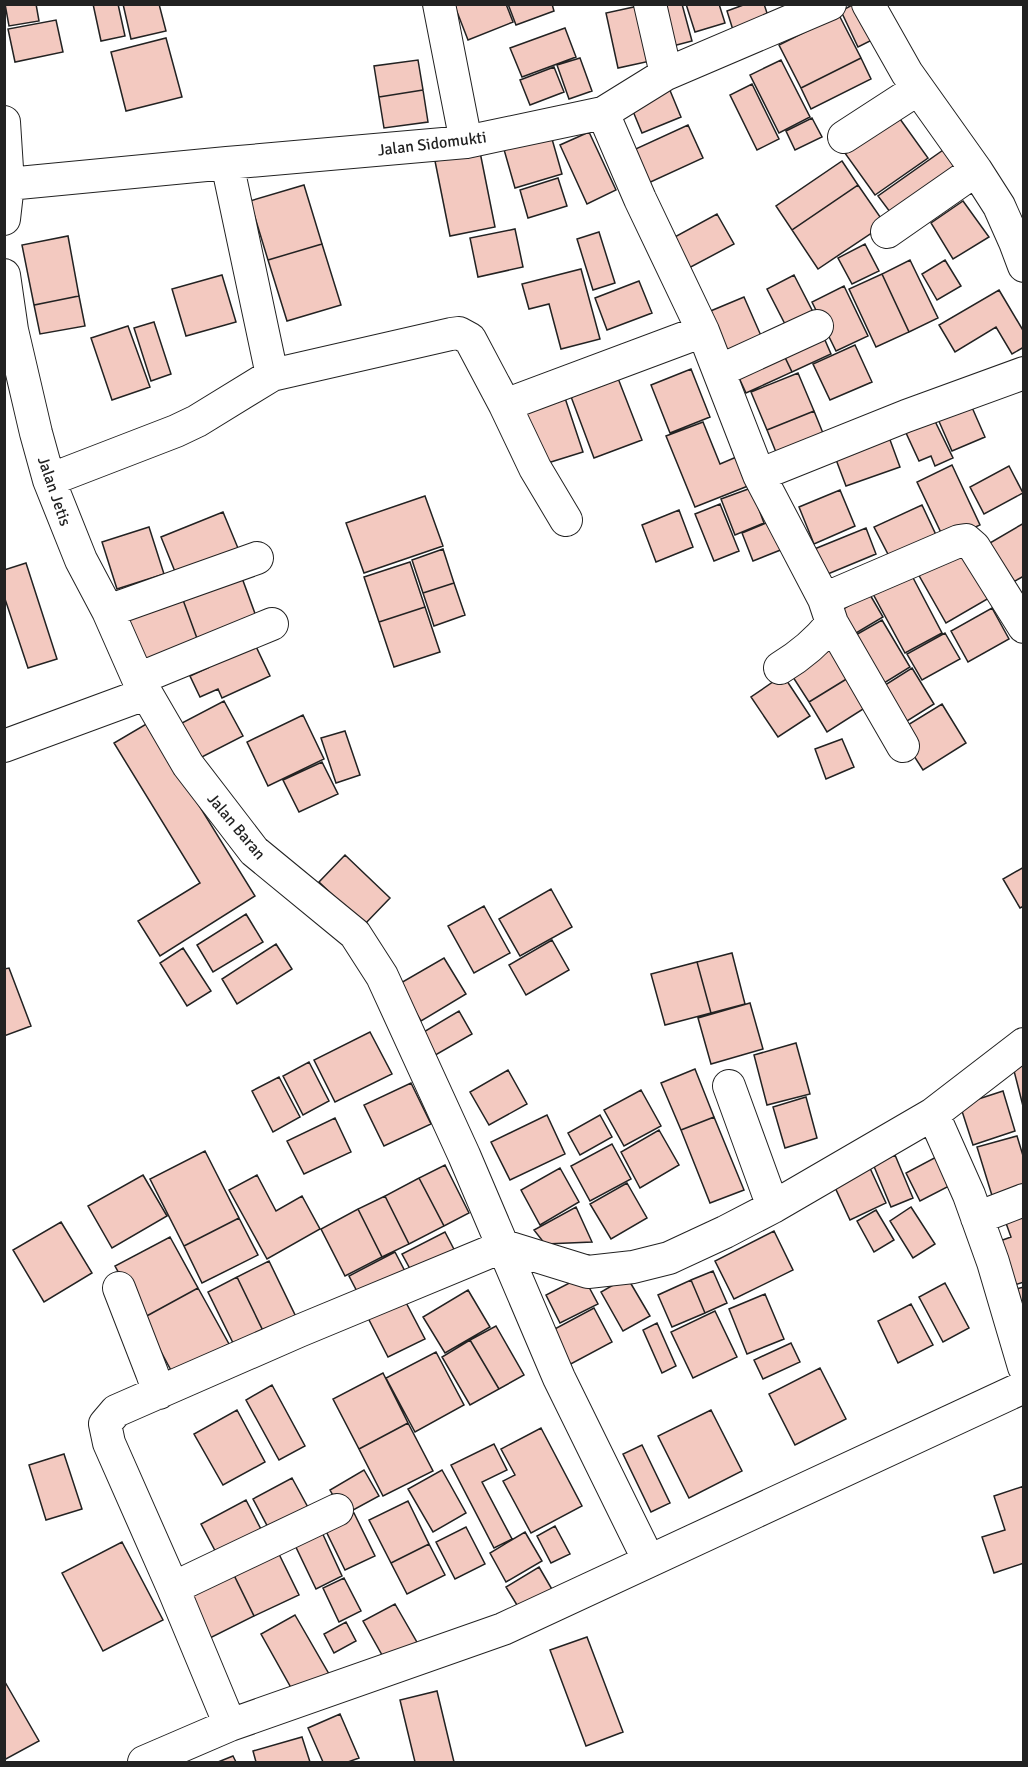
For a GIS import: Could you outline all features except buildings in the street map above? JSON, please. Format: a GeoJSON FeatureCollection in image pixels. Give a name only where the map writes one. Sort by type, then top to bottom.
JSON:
{"type":"FeatureCollection","features":[{"type":"Feature","properties":{"kind":"street"},"geometry":{"type":"LineString","coordinates":[[440,4],[466,142]]}},
{"type":"Feature","properties":{"kind":"street"},"geometry":{"type":"LineString","coordinates":[[650,4],[666,74]]}},
{"type":"Feature","properties":{"kind":"street","name":"Jalan Sidomukti"},"geometry":{"type":"LineString","coordinates":[[8,184],[466,142],[603,113],[666,74],[830,4]]}},
{"type":"Feature","properties":{"kind":"street"},"geometry":{"type":"LineString","coordinates":[[868,4],[907,73],[999,206],[1023,266]]}},
{"type":"Feature","properties":{"kind":"street"},"geometry":{"type":"LineString","coordinates":[[844,137],[918,89]]}},
{"type":"Feature","properties":{"kind":"street"},"geometry":{"type":"LineString","coordinates":[[603,113],[640,199],[703,330],[759,475],[828,611],[903,746]]}},
{"type":"Feature","properties":{"kind":"street"},"geometry":{"type":"LineString","coordinates":[[4,122],[8,184],[4,219]]}},
{"type":"Feature","properties":{"kind":"street"},"geometry":{"type":"LineString","coordinates":[[227,163],[272,375]]}},
{"type":"Feature","properties":{"kind":"street"},"geometry":{"type":"LineString","coordinates":[[887,232],[976,170]]}},
{"type":"Feature","properties":{"kind":"street","name":"Jalan Jetis"},"geometry":{"type":"LineString","coordinates":[[4,275],[12,330],[36,433],[50,480],[81,560],[108,611],[142,687]]}},
{"type":"Feature","properties":{"kind":"street"},"geometry":{"type":"LineString","coordinates":[[718,371],[817,326]]}},
{"type":"Feature","properties":{"kind":"street"},"geometry":{"type":"LineString","coordinates":[[505,405],[703,330]]}},
{"type":"Feature","properties":{"kind":"street"},"geometry":{"type":"LineString","coordinates":[[50,480],[186,426],[272,375],[459,333],[470,339],[535,468],[566,520]]}},
{"type":"Feature","properties":{"kind":"street"},"geometry":{"type":"LineString","coordinates":[[759,475],[906,416],[1023,373]]}},
{"type":"Feature","properties":{"kind":"street"},"geometry":{"type":"LineString","coordinates":[[780,668],[801,655],[822,636],[828,611],[959,541],[966,540],[974,547],[1023,627]]}},
{"type":"Feature","properties":{"kind":"street"},"geometry":{"type":"LineString","coordinates":[[108,611],[257,558]]}},
{"type":"Feature","properties":{"kind":"street"},"geometry":{"type":"LineString","coordinates":[[4,746],[142,687],[272,624]]}},
{"type":"Feature","properties":{"kind":"street","name":"Jalan Baran"},"geometry":{"type":"LineString","coordinates":[[142,687],[188,765],[254,850],[356,934],[382,976],[504,1246],[559,1378],[649,1561]]}},
{"type":"Feature","properties":{"kind":"street"},"geometry":{"type":"LineString","coordinates":[[230,1725],[109,1443],[105,1424],[116,1411],[299,1331],[504,1246],[588,1272],[633,1267],[669,1258],[773,1207],[933,1114],[1023,1044]]}},
{"type":"Feature","properties":{"kind":"street"},"geometry":{"type":"LineString","coordinates":[[729,1086],[773,1207]]}},
{"type":"Feature","properties":{"kind":"street"},"geometry":{"type":"LineString","coordinates":[[933,1114],[969,1195],[993,1262],[1023,1367]]}},
{"type":"Feature","properties":{"kind":"street"},"geometry":{"type":"LineString","coordinates":[[977,1218],[1023,1200]]}},
{"type":"Feature","properties":{"kind":"street"},"geometry":{"type":"LineString","coordinates":[[119,1288],[159,1393]]}},
{"type":"Feature","properties":{"kind":"street"},"geometry":{"type":"LineString","coordinates":[[144,1762],[230,1725],[503,1629],[1023,1387]]}},
{"type":"Feature","properties":{"kind":"street"},"geometry":{"type":"LineString","coordinates":[[173,1588],[337,1510]]}}]}
